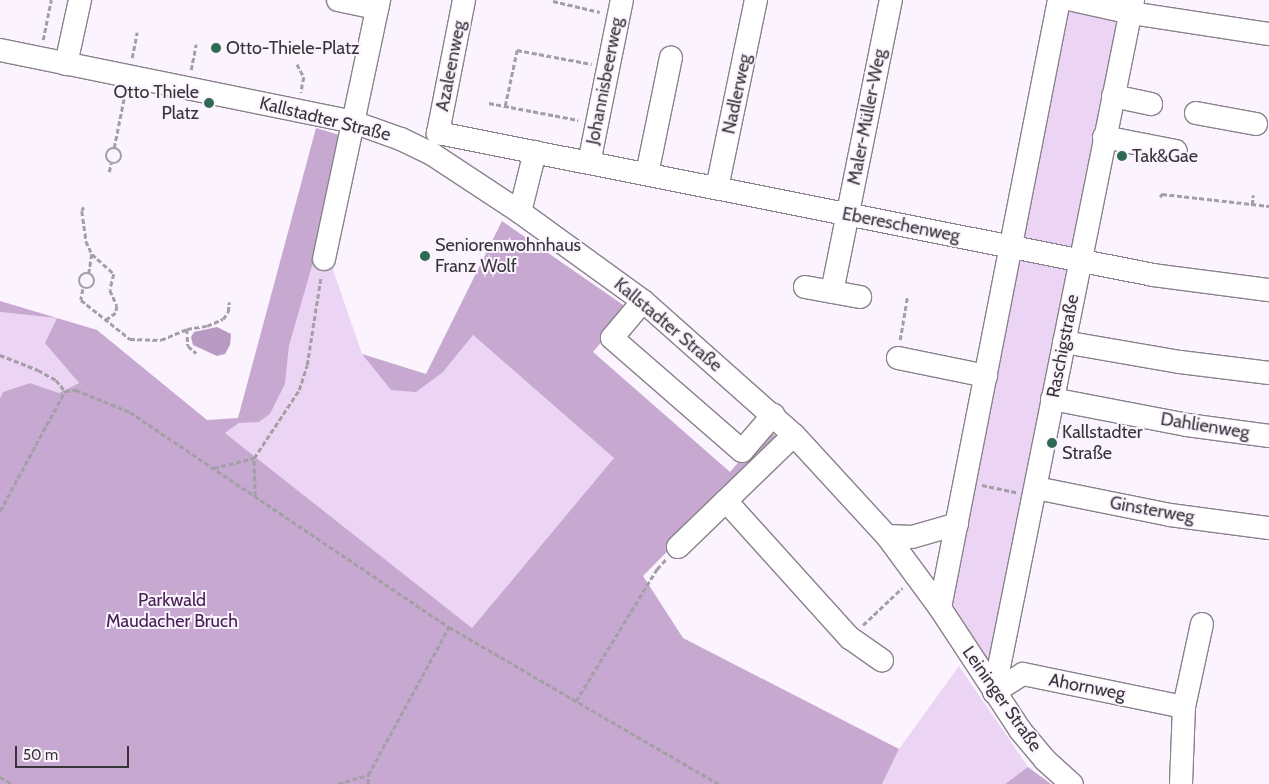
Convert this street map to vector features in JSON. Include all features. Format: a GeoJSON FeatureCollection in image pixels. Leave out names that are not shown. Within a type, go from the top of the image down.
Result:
{"type":"FeatureCollection","features":[{"type":"Feature","properties":{"kind":"street"},"geometry":{"type":"LineString","coordinates":[[66,64],[80,0]]}},
{"type":"Feature","properties":{"kind":"street"},"geometry":{"type":"LineString","coordinates":[[324,260],[378,4],[338,0]]}},
{"type":"Feature","properties":{"kind":"street","name":"Azaleenweg"},"geometry":{"type":"LineString","coordinates":[[438,133],[464,0]]}},
{"type":"Feature","properties":{"kind":"street","name":"Nadlerweg"},"geometry":{"type":"LineString","coordinates":[[717,188],[756,0]]}},
{"type":"Feature","properties":{"kind":"street","name":"Maler-Müller-Weg"},"geometry":{"type":"LineString","coordinates":[[832,292],[891,0]]}},
{"type":"Feature","properties":{"kind":"street"},"geometry":{"type":"LineString","coordinates":[[940,608],[968,473],[1059,0]]}},
{"type":"Feature","properties":{"kind":"street"},"geometry":{"type":"LineString","coordinates":[[1073,0],[1132,7],[1269,34]]}},
{"type":"Feature","properties":{"kind":"street","name":"Raschigstraße"},"geometry":{"type":"LineString","coordinates":[[994,692],[1104,136],[1132,7]]}},
{"type":"Feature","properties":{"kind":"street","name":"Johannisbeerweg"},"geometry":{"type":"LineString","coordinates":[[589,163],[620,8]]}},
{"type":"Feature","properties":{"kind":"street","name":"Kallstadter Straße"},"geometry":{"type":"LineString","coordinates":[[0,50],[298,109],[353,122],[401,139],[432,154],[520,212],[643,301],[773,415],[794,435],[887,536],[940,608]]}},
{"type":"Feature","properties":{"kind":"street"},"geometry":{"type":"LineString","coordinates":[[647,174],[671,57]]}},
{"type":"Feature","properties":{"kind":"street"},"geometry":{"type":"LineString","coordinates":[[1113,96],[1151,104]]}},
{"type":"Feature","properties":{"kind":"street"},"geometry":{"type":"LineString","coordinates":[[1196,113],[1256,124]]}},
{"type":"Feature","properties":{"kind":"street","name":"Ebereschenweg"},"geometry":{"type":"LineString","coordinates":[[438,133],[1153,275],[1269,290]]}},
{"type":"Feature","properties":{"kind":"street"},"geometry":{"type":"LineString","coordinates":[[1104,136],[1176,151]]}},
{"type":"Feature","properties":{"kind":"street"},"geometry":{"type":"LineString","coordinates":[[520,212],[535,152]]}},
{"type":"Feature","properties":{"kind":"street"},"geometry":{"type":"LineString","coordinates":[[805,287],[860,297]]}},
{"type":"Feature","properties":{"kind":"street"},"geometry":{"type":"LineString","coordinates":[[643,301],[612,338],[742,451],[773,415]]}},
{"type":"Feature","properties":{"kind":"street"},"geometry":{"type":"LineString","coordinates":[[1064,342],[1180,362],[1269,372]]}},
{"type":"Feature","properties":{"kind":"street"},"geometry":{"type":"LineString","coordinates":[[898,358],[986,376]]}},
{"type":"Feature","properties":{"kind":"street","name":"Dahlienweg"},"geometry":{"type":"LineString","coordinates":[[1052,399],[1187,425],[1269,436]]}},
{"type":"Feature","properties":{"kind":"street"},"geometry":{"type":"LineString","coordinates":[[678,547],[794,435]]}},
{"type":"Feature","properties":{"kind":"street","name":"Ginsterweg"},"geometry":{"type":"LineString","coordinates":[[1034,496],[1269,528]]}},
{"type":"Feature","properties":{"kind":"street"},"geometry":{"type":"LineString","coordinates":[[726,501],[850,638],[882,660]]}},
{"type":"Feature","properties":{"kind":"street"},"geometry":{"type":"LineString","coordinates":[[887,536],[912,537],[957,524]]}},
{"type":"Feature","properties":{"kind":"street","name":"Leininger Straße"},"geometry":{"type":"LineString","coordinates":[[940,608],[1020,730],[1045,760],[1072,784]]}},
{"type":"Feature","properties":{"kind":"street"},"geometry":{"type":"LineString","coordinates":[[1181,784],[1184,707],[1202,624]]}},
{"type":"Feature","properties":{"kind":"street","name":"Ahornweg"},"geometry":{"type":"LineString","coordinates":[[994,692],[1024,674],[1184,707]]}},
{"type":"Feature","properties":{"kind":"path"},"geometry":{"type":"LineString","coordinates":[[39,58],[51,0]]}},
{"type":"Feature","properties":{"kind":"path"},"geometry":{"type":"LineString","coordinates":[[553,1],[620,8]]}},
{"type":"Feature","properties":{"kind":"path"},"geometry":{"type":"LineString","coordinates":[[109,172],[111,163],[106,154],[114,148],[137,32]]}},
{"type":"Feature","properties":{"kind":"path"},"geometry":{"type":"LineString","coordinates":[[187,88],[196,44]]}},
{"type":"Feature","properties":{"kind":"path"},"geometry":{"type":"LineString","coordinates":[[505,106],[517,50],[608,68]]}},
{"type":"Feature","properties":{"kind":"path"},"geometry":{"type":"LineString","coordinates":[[297,64],[304,76],[298,109]]}},
{"type":"Feature","properties":{"kind":"path"},"geometry":{"type":"LineString","coordinates":[[489,103],[597,123]]}},
{"type":"Feature","properties":{"kind":"path"},"geometry":{"type":"LineString","coordinates":[[111,163],[121,159],[120,152],[114,148]]}},
{"type":"Feature","properties":{"kind":"path"},"geometry":{"type":"LineString","coordinates":[[1160,197],[1162,194],[1269,206]]}},
{"type":"Feature","properties":{"kind":"path"},"geometry":{"type":"LineString","coordinates":[[1252,204],[1253,195]]}},
{"type":"Feature","properties":{"kind":"path"},"geometry":{"type":"LineString","coordinates":[[84,208],[82,211],[86,241],[92,254],[114,274],[110,290],[117,306],[116,313],[106,320]]}},
{"type":"Feature","properties":{"kind":"path"},"geometry":{"type":"LineString","coordinates":[[89,273],[92,254]]}},
{"type":"Feature","properties":{"kind":"path"},"geometry":{"type":"LineString","coordinates":[[255,496],[254,458],[302,382],[307,365],[324,260]]}},
{"type":"Feature","properties":{"kind":"path"},"geometry":{"type":"LineString","coordinates":[[83,289],[94,286],[94,278],[89,273]]}},
{"type":"Feature","properties":{"kind":"path"},"geometry":{"type":"LineString","coordinates":[[89,273],[80,278],[83,289],[81,300],[130,340],[166,339],[188,329],[207,326],[223,319],[228,312],[229,302]]}},
{"type":"Feature","properties":{"kind":"path"},"geometry":{"type":"LineString","coordinates":[[898,358],[908,298]]}},
{"type":"Feature","properties":{"kind":"path"},"geometry":{"type":"LineString","coordinates":[[188,329],[188,346],[196,353]]}},
{"type":"Feature","properties":{"kind":"path"},"geometry":{"type":"LineString","coordinates":[[0,354],[38,370],[65,391],[76,390],[130,412],[449,627],[719,784]]}},
{"type":"Feature","properties":{"kind":"path"},"geometry":{"type":"LineString","coordinates":[[0,511],[65,391]]}},
{"type":"Feature","properties":{"kind":"path"},"geometry":{"type":"LineString","coordinates":[[214,468],[254,458]]}},
{"type":"Feature","properties":{"kind":"path"},"geometry":{"type":"LineString","coordinates":[[968,473],[976,474],[974,484],[1026,494],[1024,503],[1034,496]]}},
{"type":"Feature","properties":{"kind":"path"},"geometry":{"type":"LineString","coordinates":[[576,701],[657,568],[678,547]]}},
{"type":"Feature","properties":{"kind":"path"},"geometry":{"type":"LineString","coordinates":[[850,638],[892,598]]}},
{"type":"Feature","properties":{"kind":"path"},"geometry":{"type":"LineString","coordinates":[[368,784],[368,775],[449,627]]}},
{"type":"Feature","properties":{"kind":"path"},"geometry":{"type":"LineString","coordinates":[[338,784],[368,775]]}},
{"type":"Feature","properties":{"kind":"path"},"geometry":{"type":"LineString","coordinates":[[0,777],[13,784]]}},
{"type":"Feature","properties":{"kind":"shaded area"},"geometry":{"type":"Polygon","coordinates":[[[1059,0],[1131,13],[994,692],[940,608],[1059,0]]]}},
{"type":"Feature","properties":{"kind":"shaded area"},"geometry":{"type":"Polygon","coordinates":[[[321,235],[362,354],[391,390],[443,372],[473,335],[614,458],[472,628],[225,433],[239,423],[259,422],[270,414],[285,384],[289,346],[321,235]]]}},
{"type":"Feature","properties":{"kind":"shaded area"},"geometry":{"type":"Polygon","coordinates":[[[0,312],[57,318],[46,343],[79,383],[59,393],[30,383],[3,392],[0,398],[0,312]]]}},
{"type":"Feature","properties":{"kind":"shaded area"},"geometry":{"type":"Polygon","coordinates":[[[217,327],[231,334],[230,345],[225,354],[217,356],[193,345],[191,337],[194,332],[217,327]]]}},
{"type":"Feature","properties":{"kind":"shaded area"},"geometry":{"type":"Polygon","coordinates":[[[959,666],[1028,767],[1005,784],[882,784],[899,749],[959,666]]]}},
{"type":"Feature","properties":{"kind":"green space","name":"Parkwald Maudacher Bruch"},"geometry":{"type":"Polygon","coordinates":[[[316,128],[343,136],[321,235],[289,346],[285,384],[270,414],[259,422],[239,423],[225,433],[472,628],[614,458],[473,335],[443,372],[416,392],[391,390],[362,354],[426,374],[502,221],[629,309],[593,352],[730,472],[767,429],[779,439],[643,576],[683,638],[899,749],[882,784],[0,784],[0,398],[3,392],[30,383],[59,393],[79,383],[45,343],[57,318],[97,330],[207,420],[238,418],[316,128]]]}},
{"type":"Feature","properties":{"kind":"green space"},"geometry":{"type":"Polygon","coordinates":[[[0,301],[57,318],[0,312],[0,301]]]}},
{"type":"Feature","properties":{"kind":"green space"},"geometry":{"type":"Polygon","coordinates":[[[1028,767],[1051,784],[1005,784],[1028,767]]]}},
{"type":"Feature","properties":{"kind":"place","name":"Otto-Thiele-Platz"},"geometry":{"type":"Point","coordinates":[216,48]}},
{"type":"Feature","properties":{"kind":"place","name":"Otto Thiele Platz"},"geometry":{"type":"Point","coordinates":[209,103]}},
{"type":"Feature","properties":{"kind":"place","name":"Tak&Gae"},"geometry":{"type":"Point","coordinates":[1122,156]}},
{"type":"Feature","properties":{"kind":"place","name":"Seniorenwohnhaus Franz Wolf"},"geometry":{"type":"Point","coordinates":[425,256]}},
{"type":"Feature","properties":{"kind":"place","name":"Kallstadter Straße"},"geometry":{"type":"Point","coordinates":[1052,443]}}]}
